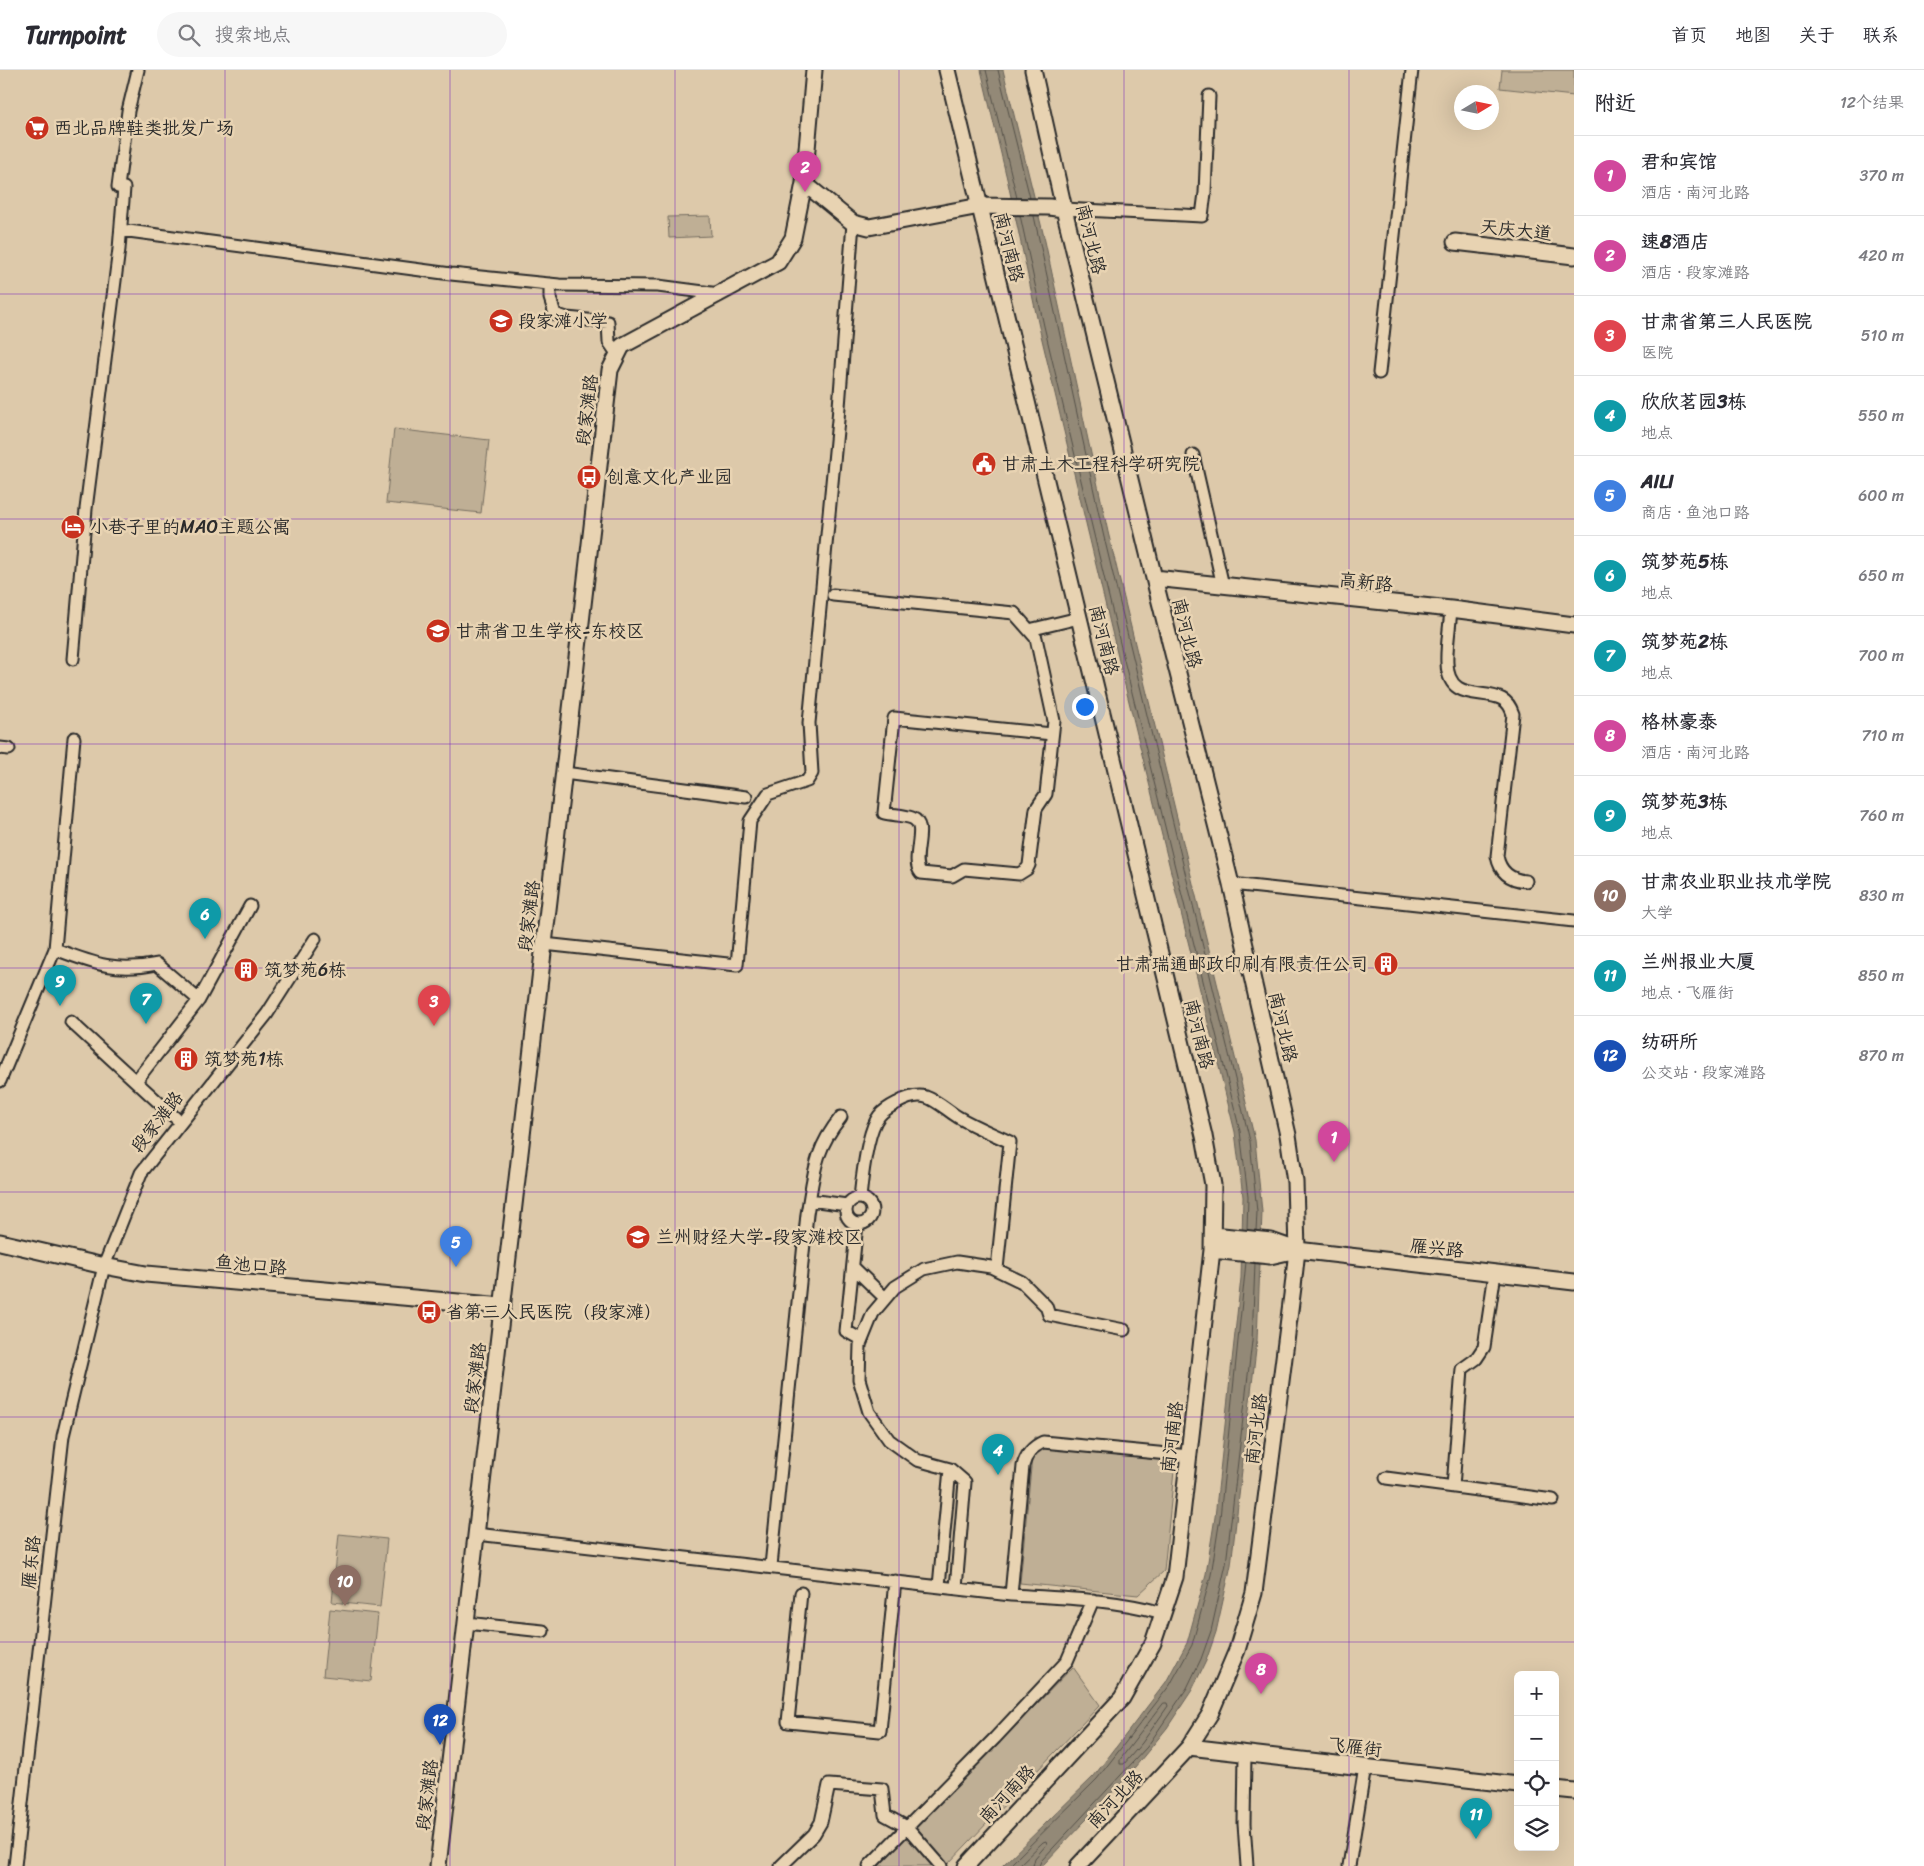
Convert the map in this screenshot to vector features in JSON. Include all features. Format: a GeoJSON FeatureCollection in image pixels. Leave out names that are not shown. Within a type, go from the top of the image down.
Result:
{"type":"FeatureCollection","features":[{"type":"Feature","properties":{"kind":"street"},"geometry":{"type":"LineString","coordinates":[[73,659],[86,508],[121,230],[124,188],[118,187],[128,111],[138,70]]}},
{"type":"Feature","properties":{"kind":"street","name":"段家滩路"},"geometry":{"type":"LineString","coordinates":[[438,1866],[610,370],[622,346],[778,262],[793,238],[804,183],[814,70]]}},
{"type":"Feature","properties":{"kind":"street","name":"南河南路"},"geometry":{"type":"LineString","coordinates":[[948,70],[1204,1136],[1213,1185],[1220,1243],[1188,1456],[1175,1576],[1153,1642],[1122,1698],[966,1866]]}},
{"type":"Feature","properties":{"kind":"street","name":"南河北路"},"geometry":{"type":"LineString","coordinates":[[1033,70],[1064,209],[1231,884],[1288,1135],[1295,1182],[1296,1250],[1294,1287],[1254,1593],[1237,1650],[1210,1714],[1189,1747],[1078,1866]]}},
{"type":"Feature","properties":{"kind":"street"},"geometry":{"type":"LineString","coordinates":[[1379,373],[1412,70]]}},
{"type":"Feature","properties":{"kind":"street"},"geometry":{"type":"LineString","coordinates":[[804,183],[853,223],[869,227],[889,225],[980,206],[1049,207],[1202,216],[1205,193],[1209,96]]}},
{"type":"Feature","properties":{"kind":"street"},"geometry":{"type":"LineString","coordinates":[[544,944],[737,965],[750,821],[768,794],[806,781],[812,772],[809,723],[838,420],[853,223]]}},
{"type":"Feature","properties":{"kind":"street"},"geometry":{"type":"LineString","coordinates":[[121,230],[451,274],[550,284],[658,286],[719,294]]}},
{"type":"Feature","properties":{"kind":"street","name":"天庆大道"},"geometry":{"type":"LineString","coordinates":[[1455,242],[1574,256]]}},
{"type":"Feature","properties":{"kind":"street"},"geometry":{"type":"LineString","coordinates":[[550,284],[550,298],[554,314],[567,318],[608,322],[609,342],[618,355]]}},
{"type":"Feature","properties":{"kind":"street"},"geometry":{"type":"LineString","coordinates":[[1193,455],[1223,586]]}},
{"type":"Feature","properties":{"kind":"street","name":"高新路"},"geometry":{"type":"LineString","coordinates":[[1154,578],[1452,609],[1574,625]]}},
{"type":"Feature","properties":{"kind":"street"},"geometry":{"type":"LineString","coordinates":[[833,595],[1014,613],[1036,638],[1054,722],[1046,794],[1036,809],[1029,865],[1023,872],[1014,875],[964,869],[952,876],[921,873],[916,863],[920,828],[918,822],[912,818],[884,813],[894,718],[1052,734]]}},
{"type":"Feature","properties":{"kind":"street"},"geometry":{"type":"LineString","coordinates":[[1452,609],[1446,662],[1448,673],[1461,690],[1471,694],[1500,698],[1513,714],[1497,856],[1499,864],[1510,878],[1526,881]]}},
{"type":"Feature","properties":{"kind":"street"},"geometry":{"type":"LineString","coordinates":[[1029,630],[1079,618]]}},
{"type":"Feature","properties":{"kind":"street"},"geometry":{"type":"LineString","coordinates":[[0,1081],[55,949],[74,738]]}},
{"type":"Feature","properties":{"kind":"street"},"geometry":{"type":"LineString","coordinates":[[564,773],[746,797]]}},
{"type":"Feature","properties":{"kind":"street"},"geometry":{"type":"LineString","coordinates":[[1231,884],[1574,921]]}},
{"type":"Feature","properties":{"kind":"street"},"geometry":{"type":"LineString","coordinates":[[136,1081],[199,1000],[250,906]]}},
{"type":"Feature","properties":{"kind":"street","name":"段家滩路"},"geometry":{"type":"LineString","coordinates":[[104,1266],[141,1173],[267,1014],[315,939]]}},
{"type":"Feature","properties":{"kind":"street"},"geometry":{"type":"LineString","coordinates":[[55,949],[98,965],[138,968],[157,964],[199,1000]]}},
{"type":"Feature","properties":{"kind":"street"},"geometry":{"type":"LineString","coordinates":[[71,1022],[180,1122]]}},
{"type":"Feature","properties":{"kind":"street"},"geometry":{"type":"LineString","coordinates":[[860,1198],[862,1173],[869,1142],[878,1117],[891,1106],[906,1098],[926,1097],[935,1101],[960,1118],[1010,1142],[997,1269]]}},
{"type":"Feature","properties":{"kind":"street"},"geometry":{"type":"LineString","coordinates":[[770,1566],[810,1200],[817,1157],[829,1131],[841,1117]]}},
{"type":"Feature","properties":{"kind":"street"},"geometry":{"type":"LineString","coordinates":[[860,1198],[868,1201],[872,1212],[865,1222],[857,1224],[847,1217],[847,1205],[852,1199],[860,1198]]}},
{"type":"Feature","properties":{"kind":"street"},"geometry":{"type":"LineString","coordinates":[[810,1200],[847,1205]]}},
{"type":"Feature","properties":{"kind":"street"},"geometry":{"type":"LineString","coordinates":[[857,1224],[846,1332],[862,1340]]}},
{"type":"Feature","properties":{"kind":"street","name":"鱼池口路"},"geometry":{"type":"LineString","coordinates":[[0,1242],[146,1274],[503,1306]]}},
{"type":"Feature","properties":{"kind":"street","name":"雁兴路"},"geometry":{"type":"LineString","coordinates":[[1220,1243],[1574,1282]]}},
{"type":"Feature","properties":{"kind":"street"},"geometry":{"type":"LineString","coordinates":[[956,1588],[965,1482],[950,1469],[917,1460],[889,1440],[869,1412],[859,1379],[860,1345],[873,1313],[895,1287],[924,1269],[957,1262],[991,1267],[1022,1282],[1046,1306],[1049,1315],[1124,1330]]}},
{"type":"Feature","properties":{"kind":"street","name":"雁东路"},"geometry":{"type":"LineString","coordinates":[[15,1866],[63,1436],[104,1266]]}},
{"type":"Feature","properties":{"kind":"street"},"geometry":{"type":"LineString","coordinates":[[852,1268],[885,1298]]}},
{"type":"Feature","properties":{"kind":"street"},"geometry":{"type":"LineString","coordinates":[[1453,1487],[1462,1369],[1476,1359],[1484,1347],[1495,1273]]}},
{"type":"Feature","properties":{"kind":"street"},"geometry":{"type":"LineString","coordinates":[[1011,1595],[1023,1466],[1025,1458],[1036,1446],[1043,1442],[1188,1456]]}},
{"type":"Feature","properties":{"kind":"street"},"geometry":{"type":"LineString","coordinates":[[939,1586],[950,1469]]}},
{"type":"Feature","properties":{"kind":"street"},"geometry":{"type":"LineString","coordinates":[[1386,1478],[1553,1500]]}},
{"type":"Feature","properties":{"kind":"street"},"geometry":{"type":"LineString","coordinates":[[476,1534],[770,1566],[1011,1595],[1093,1600],[1137,1606],[1162,1613]]}},
{"type":"Feature","properties":{"kind":"street"},"geometry":{"type":"LineString","coordinates":[[801,1593],[788,1722],[880,1732],[895,1581]]}},
{"type":"Feature","properties":{"kind":"street"},"geometry":{"type":"LineString","coordinates":[[869,1866],[995,1738],[1067,1661],[1093,1600]]}},
{"type":"Feature","properties":{"kind":"street"},"geometry":{"type":"LineString","coordinates":[[466,1623],[543,1631]]}},
{"type":"Feature","properties":{"kind":"street","name":"飞雁街"},"geometry":{"type":"LineString","coordinates":[[1189,1747],[1514,1785]]}},
{"type":"Feature","properties":{"kind":"street"},"geometry":{"type":"LineString","coordinates":[[1245,1754],[1244,1824],[1247,1866]]}},
{"type":"Feature","properties":{"kind":"street"},"geometry":{"type":"LineString","coordinates":[[1349,1866],[1365,1767]]}},
{"type":"Feature","properties":{"kind":"street"},"geometry":{"type":"LineString","coordinates":[[781,1866],[814,1834],[821,1822],[829,1785],[882,1789],[885,1815],[907,1827],[941,1866]]}},
{"type":"Feature","properties":{"kind":"street"},"geometry":{"type":"LineString","coordinates":[[1559,1789],[1574,1791]]}},
{"type":"Feature","properties":{"kind":"shaded area"},"geometry":{"type":"Polygon","coordinates":[[[1502,70],[1574,70],[1574,96],[1500,88],[1502,70]]]}},
{"type":"Feature","properties":{"kind":"shaded area"},"geometry":{"type":"Polygon","coordinates":[[[710,216],[711,236],[669,238],[668,217],[710,216]]]}},
{"type":"Feature","properties":{"kind":"shaded area"},"geometry":{"type":"Polygon","coordinates":[[[394,429],[489,440],[481,513],[386,503],[394,429]]]}},
{"type":"Feature","properties":{"kind":"shaded area"},"geometry":{"type":"Polygon","coordinates":[[[1034,1437],[1176,1451],[1164,1571],[1138,1595],[1020,1583],[1034,1437]]]}},
{"type":"Feature","properties":{"kind":"shaded area"},"geometry":{"type":"Polygon","coordinates":[[[339,1534],[387,1539],[380,1607],[332,1602],[339,1534]]]}},
{"type":"Feature","properties":{"kind":"shaded area"},"geometry":{"type":"Polygon","coordinates":[[[330,1609],[378,1614],[371,1681],[323,1676],[330,1609]]]}},
{"type":"Feature","properties":{"kind":"shaded area"},"geometry":{"type":"Polygon","coordinates":[[[1073,1667],[1100,1705],[946,1866],[878,1866],[1073,1667]]]}},
{"type":"Feature","properties":{"kind":"water"},"geometry":{"type":"Polygon","coordinates":[[[981,70],[1003,70],[1045,241],[1108,532],[1255,1140],[1262,1212],[1257,1341],[1231,1565],[1216,1632],[1206,1661],[1192,1690],[1167,1728],[1126,1778],[1042,1866],[1002,1866],[1094,1776],[1166,1682],[1187,1643],[1206,1574],[1215,1517],[1241,1278],[1243,1197],[1235,1132],[1039,327],[981,70]]]}},
{"type":"Feature","properties":{"kind":"place","name":"西北品牌鞋类批发广场"},"geometry":{"type":"Point","coordinates":[37,128]}},
{"type":"Feature","properties":{"kind":"place","name":"速8酒店"},"geometry":{"type":"Point","coordinates":[805,192]}},
{"type":"Feature","properties":{"kind":"place","name":"段家滩小学"},"geometry":{"type":"Point","coordinates":[501,321]}},
{"type":"Feature","properties":{"kind":"place","name":"甘肃土木工程科学研究院"},"geometry":{"type":"Point","coordinates":[984,464]}},
{"type":"Feature","properties":{"kind":"place","name":"创意文化产业园"},"geometry":{"type":"Point","coordinates":[589,477]}},
{"type":"Feature","properties":{"kind":"place","name":"小巷子里的MAO主题公寓"},"geometry":{"type":"Point","coordinates":[73,527]}},
{"type":"Feature","properties":{"kind":"place","name":"甘肃省卫生学校-东校区"},"geometry":{"type":"Point","coordinates":[438,631]}},
{"type":"Feature","properties":{"kind":"place","name":"筑梦苑5栋"},"geometry":{"type":"Point","coordinates":[205,939]}},
{"type":"Feature","properties":{"kind":"place","name":"甘肃瑞通邮政印刷有限责任公司"},"geometry":{"type":"Point","coordinates":[1386,964]}},
{"type":"Feature","properties":{"kind":"place","name":"筑梦苑6栋"},"geometry":{"type":"Point","coordinates":[246,970]}},
{"type":"Feature","properties":{"kind":"place","name":"筑梦苑3栋"},"geometry":{"type":"Point","coordinates":[60,1006]}},
{"type":"Feature","properties":{"kind":"place","name":"筑梦苑2栋"},"geometry":{"type":"Point","coordinates":[146,1024]}},
{"type":"Feature","properties":{"kind":"place","name":"甘肃省第三人民医院"},"geometry":{"type":"Point","coordinates":[434,1026]}},
{"type":"Feature","properties":{"kind":"place","name":"筑梦苑1栋"},"geometry":{"type":"Point","coordinates":[186,1059]}},
{"type":"Feature","properties":{"kind":"place","name":"君和宾馆"},"geometry":{"type":"Point","coordinates":[1334,1162]}},
{"type":"Feature","properties":{"kind":"place","name":"兰州财经大学-段家滩校区"},"geometry":{"type":"Point","coordinates":[638,1237]}},
{"type":"Feature","properties":{"kind":"place","name":"AILI"},"geometry":{"type":"Point","coordinates":[456,1267]}},
{"type":"Feature","properties":{"kind":"place","name":"省第三人民医院（段家滩）"},"geometry":{"type":"Point","coordinates":[429,1312]}},
{"type":"Feature","properties":{"kind":"place","name":"欣欣茗园3栋"},"geometry":{"type":"Point","coordinates":[998,1475]}},
{"type":"Feature","properties":{"kind":"place","name":"甘肃农业职业技术学院"},"geometry":{"type":"Point","coordinates":[345,1606]}},
{"type":"Feature","properties":{"kind":"place","name":"格林豪泰"},"geometry":{"type":"Point","coordinates":[1261,1694]}},
{"type":"Feature","properties":{"kind":"place","name":"纺研所"},"geometry":{"type":"Point","coordinates":[440,1745]}},
{"type":"Feature","properties":{"kind":"place","name":"兰州报业大厦"},"geometry":{"type":"Point","coordinates":[1476,1839]}}]}
